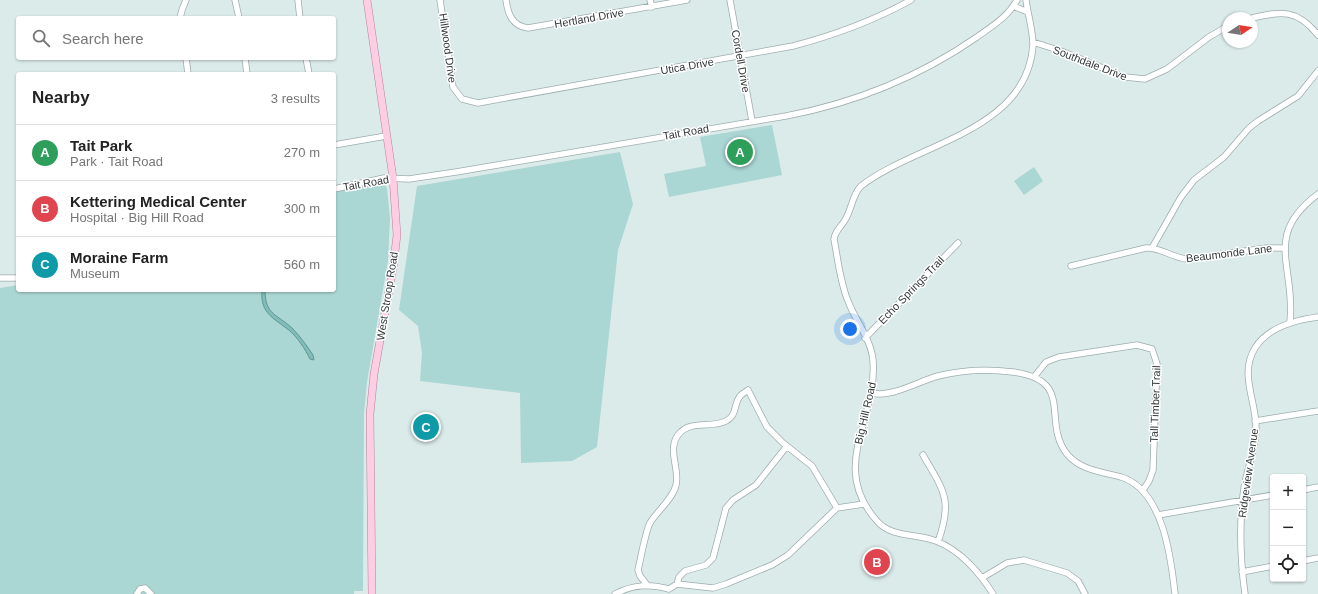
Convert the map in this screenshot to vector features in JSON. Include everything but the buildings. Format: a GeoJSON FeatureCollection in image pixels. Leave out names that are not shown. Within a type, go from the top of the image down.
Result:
{"type":"FeatureCollection","features":[{"type":"Feature","properties":{"kind":"main road","name":"West Stroop Road"},"geometry":{"type":"LineString","coordinates":[[367,0],[393,178],[396,215],[395,252],[374,374],[370,414],[372,594]]}},
{"type":"Feature","properties":{"kind":"street"},"geometry":{"type":"LineString","coordinates":[[180,16],[186,0]]}},
{"type":"Feature","properties":{"kind":"street"},"geometry":{"type":"LineString","coordinates":[[235,0],[239,16]]}},
{"type":"Feature","properties":{"kind":"street"},"geometry":{"type":"LineString","coordinates":[[298,0],[300,16]]}},
{"type":"Feature","properties":{"kind":"street","name":"Hillwood Drive"},"geometry":{"type":"LineString","coordinates":[[440,0],[453,87],[457,95]]}},
{"type":"Feature","properties":{"kind":"street","name":"Hertland Drive"},"geometry":{"type":"LineString","coordinates":[[506,0],[509,14],[516,23],[528,28],[687,0]]}},
{"type":"Feature","properties":{"kind":"street"},"geometry":{"type":"LineString","coordinates":[[650,0],[652,6]]}},
{"type":"Feature","properties":{"kind":"street","name":"Cordell Drive"},"geometry":{"type":"LineString","coordinates":[[730,0],[752,121]]}},
{"type":"Feature","properties":{"kind":"street","name":"Utica Drive"},"geometry":{"type":"LineString","coordinates":[[457,95],[468,102],[478,103],[793,46],[837,34],[886,14],[911,0]]}},
{"type":"Feature","properties":{"kind":"street","name":"Tait Road"},"geometry":{"type":"LineString","coordinates":[[336,189],[384,178],[409,179],[456,172],[752,121],[829,106],[876,91],[904,78],[965,45],[999,21],[1017,0]]}},
{"type":"Feature","properties":{"kind":"street","name":"Big Hill Road"},"geometry":{"type":"LineString","coordinates":[[993,594],[982,578],[963,558],[938,542],[885,529],[876,521],[864,504],[856,484],[854,461],[872,393],[873,358],[843,288],[834,239],[836,232],[848,216],[857,190],[866,182],[903,162],[946,143],[968,131],[1004,104],[1022,84],[1028,68],[1033,42],[1026,0]]}},
{"type":"Feature","properties":{"kind":"street"},"geometry":{"type":"LineString","coordinates":[[1013,6],[1028,12]]}},
{"type":"Feature","properties":{"kind":"street"},"geometry":{"type":"LineString","coordinates":[[1258,17],[1275,13],[1288,14],[1306,21],[1318,35]]}},
{"type":"Feature","properties":{"kind":"street","name":"Southdale Drive"},"geometry":{"type":"LineString","coordinates":[[1033,42],[1061,51],[1125,77],[1144,79],[1167,69],[1209,37],[1222,29]]}},
{"type":"Feature","properties":{"kind":"street"},"geometry":{"type":"LineString","coordinates":[[186,60],[188,72]]}},
{"type":"Feature","properties":{"kind":"street"},"geometry":{"type":"LineString","coordinates":[[245,60],[247,72]]}},
{"type":"Feature","properties":{"kind":"street"},"geometry":{"type":"LineString","coordinates":[[306,60],[309,72]]}},
{"type":"Feature","properties":{"kind":"street"},"geometry":{"type":"LineString","coordinates":[[1071,266],[1152,248],[1181,197],[1194,180],[1224,157],[1249,128],[1298,96],[1318,71]]}},
{"type":"Feature","properties":{"kind":"street"},"geometry":{"type":"LineString","coordinates":[[336,145],[386,136]]}},
{"type":"Feature","properties":{"kind":"street"},"geometry":{"type":"LineString","coordinates":[[1290,322],[1291,299],[1284,248],[1287,231],[1294,217],[1305,204],[1318,194]]}},
{"type":"Feature","properties":{"kind":"street","name":"Echo Springs Trail"},"geometry":{"type":"LineString","coordinates":[[865,338],[958,243]]}},
{"type":"Feature","properties":{"kind":"street","name":"Beaumonde Lane"},"geometry":{"type":"LineString","coordinates":[[1152,248],[1174,257],[1187,259],[1267,248],[1284,248]]}},
{"type":"Feature","properties":{"kind":"street"},"geometry":{"type":"LineString","coordinates":[[0,277],[16,278]]}},
{"type":"Feature","properties":{"kind":"street","name":"Ridgeview Avenue"},"geometry":{"type":"LineString","coordinates":[[1245,594],[1240,541],[1243,501],[1255,442],[1256,421],[1247,376],[1251,355],[1264,338],[1290,322],[1318,316]]}},
{"type":"Feature","properties":{"kind":"street","name":"Tall Timber Trail"},"geometry":{"type":"LineString","coordinates":[[1034,377],[1042,365],[1055,358],[1137,345],[1152,350],[1157,364],[1153,470],[1149,481],[1143,490]]}},
{"type":"Feature","properties":{"kind":"street"},"geometry":{"type":"LineString","coordinates":[[872,393],[882,395],[891,393],[922,381],[955,373],[991,371],[1014,372],[1034,377],[1046,386],[1052,394],[1055,402],[1057,432],[1062,446],[1070,457],[1089,469],[1123,478],[1143,490],[1151,500],[1158,515],[1170,559],[1175,594]]}},
{"type":"Feature","properties":{"kind":"street"},"geometry":{"type":"LineString","coordinates":[[646,585],[638,570],[650,524],[672,494],[676,485],[673,450],[678,435],[692,426],[716,424],[726,421],[736,410],[741,395],[748,390],[767,427],[787,446],[812,466],[837,508]]}},
{"type":"Feature","properties":{"kind":"street"},"geometry":{"type":"LineString","coordinates":[[1256,421],[1318,411]]}},
{"type":"Feature","properties":{"kind":"street"},"geometry":{"type":"LineString","coordinates":[[620,593],[633,586],[646,585],[669,592],[677,584],[679,577],[685,571],[706,565],[713,558],[726,508],[733,500],[756,485],[787,446]]}},
{"type":"Feature","properties":{"kind":"street"},"geometry":{"type":"LineString","coordinates":[[923,455],[940,483],[946,503],[945,522],[938,542]]}},
{"type":"Feature","properties":{"kind":"street"},"geometry":{"type":"LineString","coordinates":[[1306,489],[1318,487]]}},
{"type":"Feature","properties":{"kind":"street"},"geometry":{"type":"LineString","coordinates":[[1158,515],[1270,496]]}},
{"type":"Feature","properties":{"kind":"street"},"geometry":{"type":"LineString","coordinates":[[677,584],[719,587],[772,565],[796,548],[837,508],[864,504]]}},
{"type":"Feature","properties":{"kind":"street"},"geometry":{"type":"LineString","coordinates":[[1306,560],[1318,558]]}},
{"type":"Feature","properties":{"kind":"street"},"geometry":{"type":"LineString","coordinates":[[982,578],[1006,563],[1024,560],[1060,570],[1073,576],[1082,586],[1085,594]]}},
{"type":"Feature","properties":{"kind":"street"},"geometry":{"type":"LineString","coordinates":[[1242,572],[1270,567]]}},
{"type":"Feature","properties":{"kind":"street"},"geometry":{"type":"LineString","coordinates":[[137,594],[142,588],[147,589],[151,594]]}},
{"type":"Feature","properties":{"kind":"shaded area"},"geometry":{"type":"Polygon","coordinates":[[[772,125],[782,175],[669,197],[664,174],[706,166],[700,137],[772,125]]]}},
{"type":"Feature","properties":{"kind":"shaded area"},"geometry":{"type":"Polygon","coordinates":[[[620,152],[633,204],[618,250],[597,447],[572,461],[521,463],[520,393],[420,381],[422,353],[418,326],[399,310],[417,186],[620,152]]]}},
{"type":"Feature","properties":{"kind":"shaded area"},"geometry":{"type":"Polygon","coordinates":[[[1034,167],[1043,181],[1024,195],[1014,181],[1034,167]]]}},
{"type":"Feature","properties":{"kind":"shaded area"},"geometry":{"type":"Polygon","coordinates":[[[378,182],[383,183],[387,188],[390,218],[388,261],[367,382],[364,414],[363,591],[354,591],[354,594],[0,594],[0,288],[16,285],[16,292],[336,292],[336,191],[378,182]]]}},
{"type":"Feature","properties":{"kind":"shaded area"},"geometry":{"type":"Polygon","coordinates":[[[262,292],[265,292],[267,305],[273,313],[298,334],[313,355],[314,360],[310,359],[301,344],[290,331],[269,315],[263,305],[262,292]]]}},
{"type":"Feature","properties":{"kind":"place","name":"Tait Park"},"geometry":{"type":"Point","coordinates":[740,152]}},
{"type":"Feature","properties":{"kind":"place","name":"Moraine Farm"},"geometry":{"type":"Point","coordinates":[426,427]}},
{"type":"Feature","properties":{"kind":"place","name":"Kettering Medical Center"},"geometry":{"type":"Point","coordinates":[877,562]}}]}
